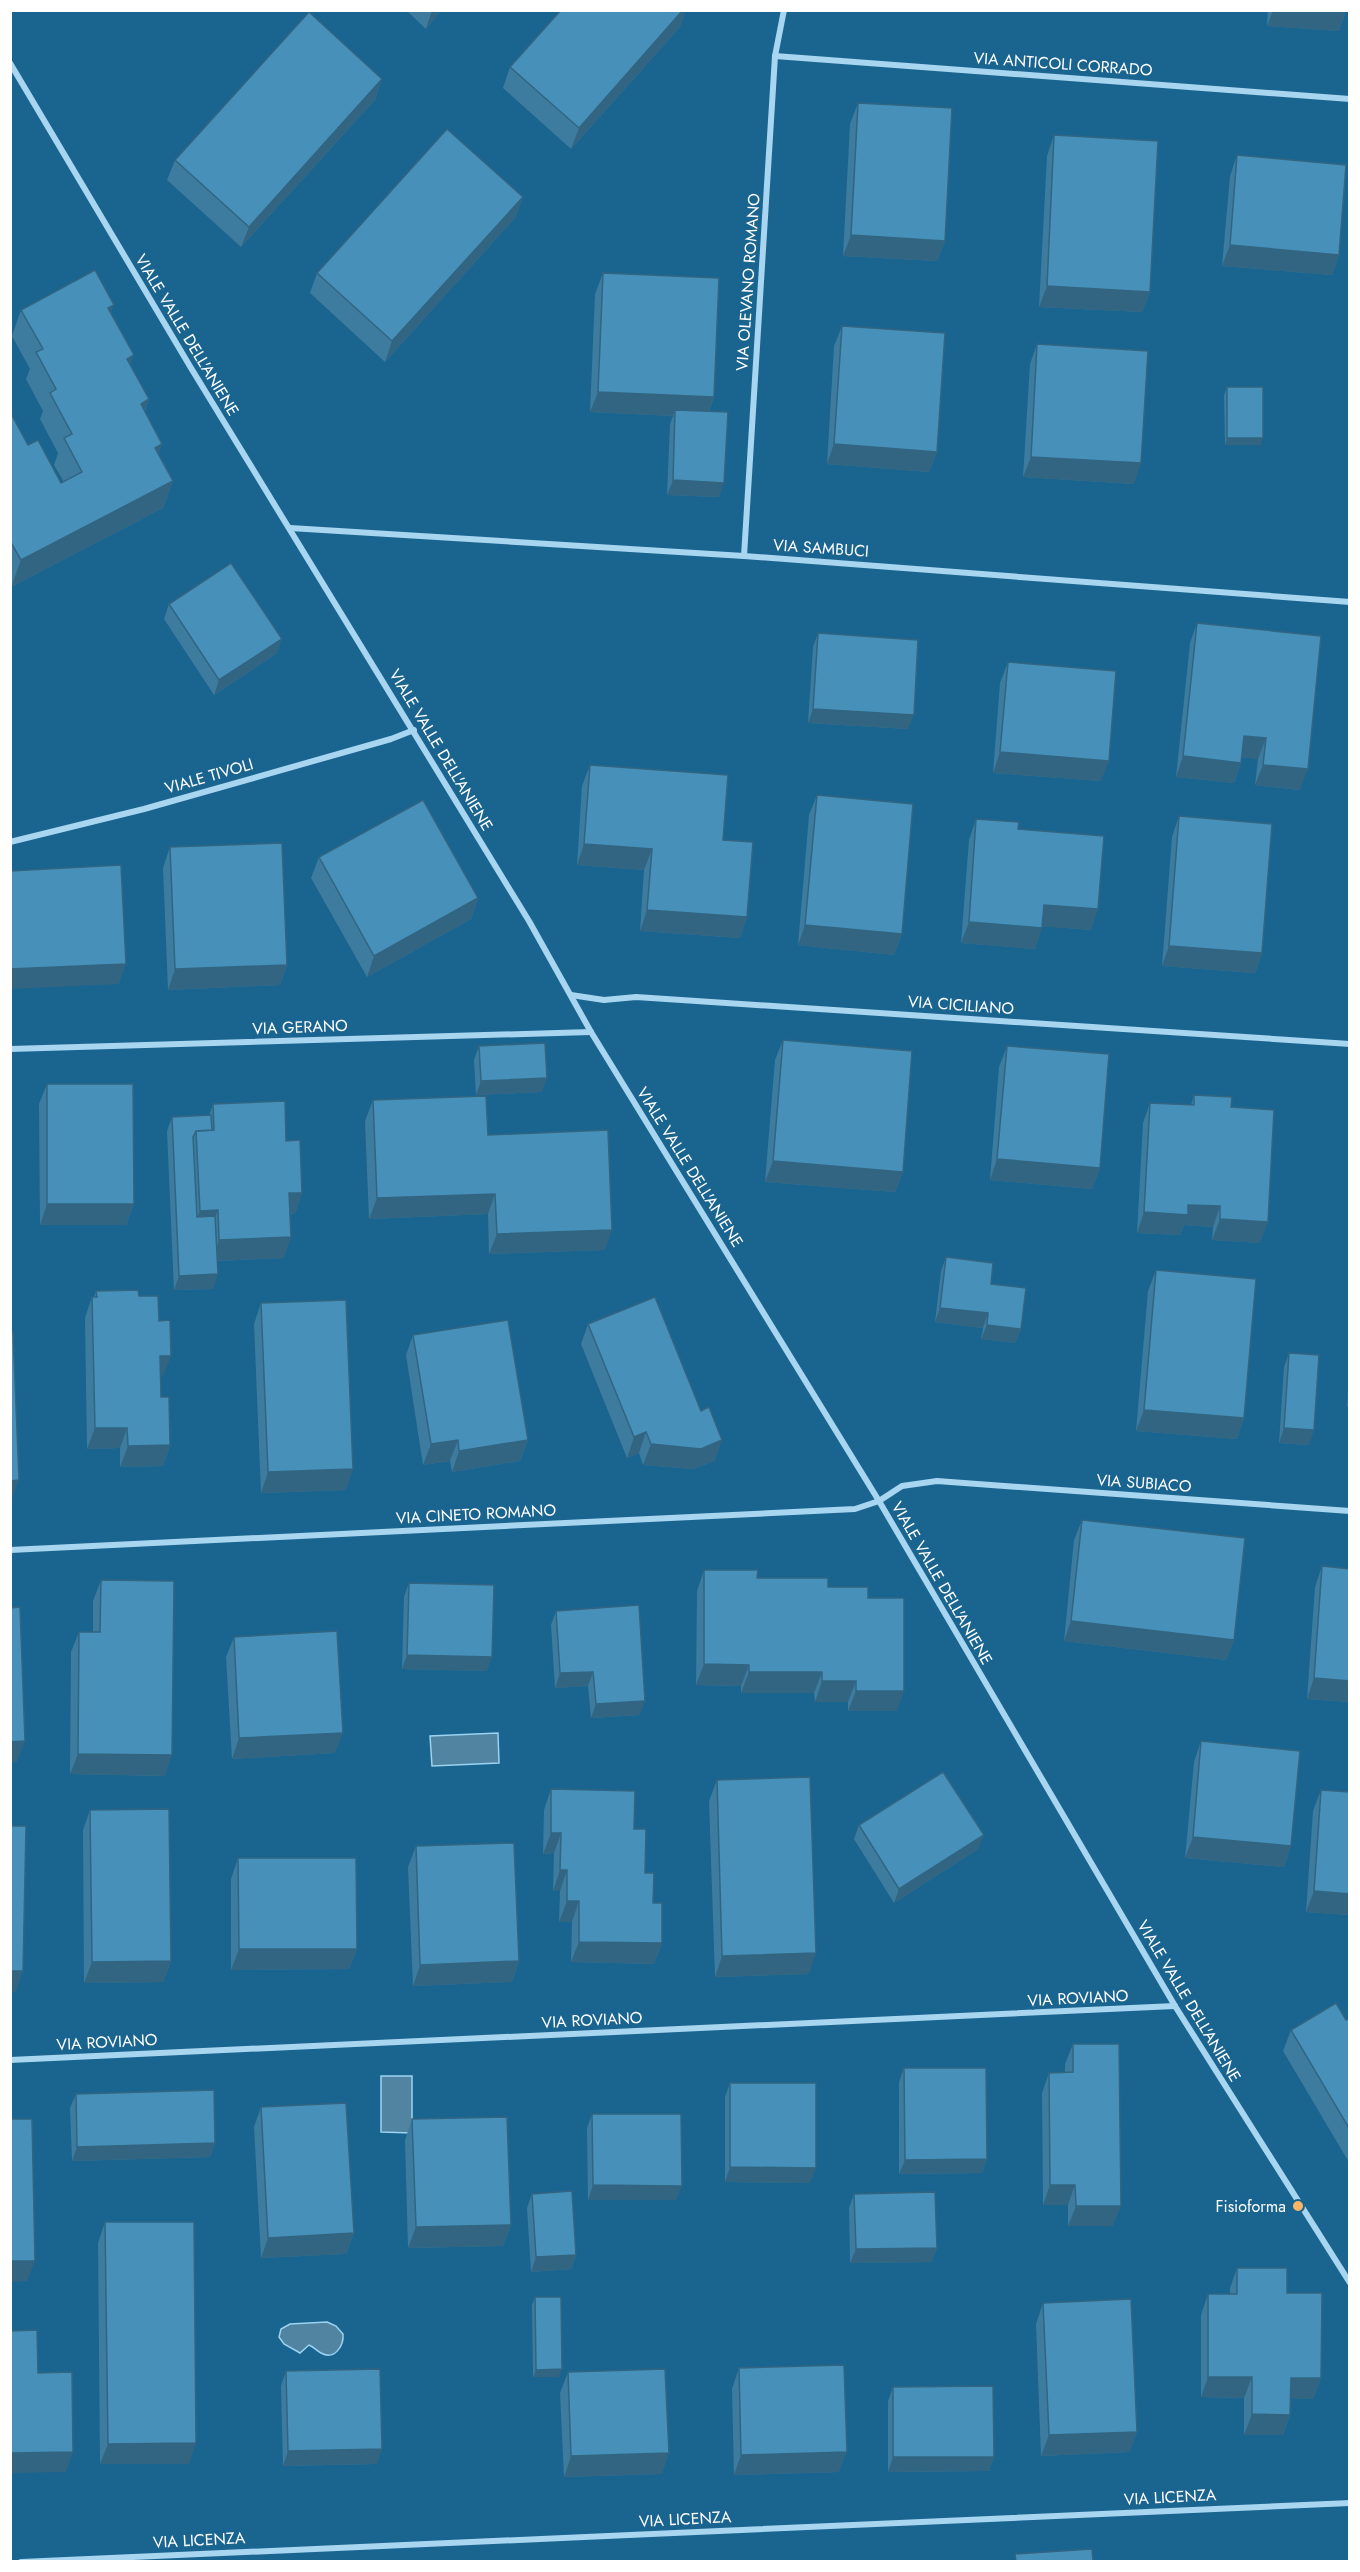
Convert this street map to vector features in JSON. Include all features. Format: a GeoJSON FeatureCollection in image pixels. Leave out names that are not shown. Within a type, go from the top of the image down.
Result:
{"type":"FeatureCollection","features":[{"type":"Feature","properties":{"kind":"street","name":"VIA OLEVANO ROMANO"},"geometry":{"type":"LineString","coordinates":[[744,556],[776,56],[784,10]]}},
{"type":"Feature","properties":{"kind":"street","name":"VIA ANTICOLI CORRADO"},"geometry":{"type":"LineString","coordinates":[[776,56],[1350,99]]}},
{"type":"Feature","properties":{"kind":"street","name":"VIALE VALLE DELL'ANIENE"},"geometry":{"type":"LineString","coordinates":[[10,63],[190,368],[529,921],[591,1032],[879,1501],[1175,2006],[1350,2283]]}},
{"type":"Feature","properties":{"kind":"street","name":"VIA SAMBUCI"},"geometry":{"type":"LineString","coordinates":[[290,528],[744,556],[1350,602]]}},
{"type":"Feature","properties":{"kind":"street","name":"VIALE TIVOLI"},"geometry":{"type":"LineString","coordinates":[[10,842],[144,808],[392,739],[414,730]]}},
{"type":"Feature","properties":{"kind":"street","name":"VIA CICILIANO"},"geometry":{"type":"LineString","coordinates":[[571,995],[604,1000],[636,997],[1350,1044]]}},
{"type":"Feature","properties":{"kind":"street","name":"VIA GERANO"},"geometry":{"type":"LineString","coordinates":[[10,1049],[591,1032]]}},
{"type":"Feature","properties":{"kind":"street","name":"VIA CINETO ROMANO"},"geometry":{"type":"LineString","coordinates":[[10,1550],[855,1509],[879,1501],[902,1486],[937,1481]]}},
{"type":"Feature","properties":{"kind":"street","name":"VIA SUBIACO"},"geometry":{"type":"LineString","coordinates":[[937,1481],[1350,1511]]}},
{"type":"Feature","properties":{"kind":"street","name":"VIA ROVIANO"},"geometry":{"type":"LineString","coordinates":[[10,2060],[1175,2006]]}},
{"type":"Feature","properties":{"kind":"street","name":"VIA LICENZA"},"geometry":{"type":"LineString","coordinates":[[21,2562],[1350,2503]]}},
{"type":"Feature","properties":{"kind":"water"},"geometry":{"type":"Polygon","coordinates":[[[498,1733],[499,1763],[432,1766],[430,1736],[498,1733]]]}},
{"type":"Feature","properties":{"kind":"water"},"geometry":{"type":"Polygon","coordinates":[[[381,2076],[412,2076],[412,2133],[381,2132],[381,2076]]]}},
{"type":"Feature","properties":{"kind":"water"},"geometry":{"type":"Polygon","coordinates":[[[327,2322],[336,2326],[343,2334],[338,2351],[330,2355],[321,2353],[309,2345],[300,2353],[284,2344],[279,2337],[281,2329],[290,2324],[327,2322]]]}},
{"type":"Feature","properties":{"kind":"building"},"geometry":{"type":"Polygon","coordinates":[[[561,10],[683,10],[579,128],[510,67],[561,10]]]}},
{"type":"Feature","properties":{"kind":"building"},"geometry":{"type":"Polygon","coordinates":[[[309,12],[382,79],[249,227],[175,160],[309,12]]]}},
{"type":"Feature","properties":{"kind":"building"},"geometry":{"type":"Polygon","coordinates":[[[858,103],[952,108],[945,241],[851,235],[858,103]]]}},
{"type":"Feature","properties":{"kind":"building"},"geometry":{"type":"Polygon","coordinates":[[[447,129],[523,197],[392,341],[317,273],[447,129]]]}},
{"type":"Feature","properties":{"kind":"building"},"geometry":{"type":"Polygon","coordinates":[[[1054,135],[1158,141],[1150,292],[1047,286],[1054,135]]]}},
{"type":"Feature","properties":{"kind":"building"},"geometry":{"type":"Polygon","coordinates":[[[1237,155],[1346,165],[1339,255],[1230,245],[1237,155]]]}},
{"type":"Feature","properties":{"kind":"building"},"geometry":{"type":"Polygon","coordinates":[[[95,270],[114,305],[108,308],[134,355],[127,359],[149,399],[141,404],[162,444],[155,448],[173,481],[21,560],[10,541],[10,412],[28,445],[38,440],[61,483],[82,472],[64,438],[72,434],[50,393],[56,389],[36,352],[43,349],[21,310],[95,270]]]}},
{"type":"Feature","properties":{"kind":"building"},"geometry":{"type":"Polygon","coordinates":[[[603,273],[719,278],[714,397],[598,392],[603,273]]]}},
{"type":"Feature","properties":{"kind":"building"},"geometry":{"type":"Polygon","coordinates":[[[842,326],[945,333],[937,452],[834,444],[842,326]]]}},
{"type":"Feature","properties":{"kind":"building"},"geometry":{"type":"Polygon","coordinates":[[[1037,344],[1148,351],[1141,463],[1031,457],[1037,344]]]}},
{"type":"Feature","properties":{"kind":"building"},"geometry":{"type":"Polygon","coordinates":[[[1227,387],[1263,387],[1263,438],[1227,438],[1227,387]]]}},
{"type":"Feature","properties":{"kind":"building"},"geometry":{"type":"Polygon","coordinates":[[[675,410],[728,412],[724,483],[673,480],[675,410]]]}},
{"type":"Feature","properties":{"kind":"building"},"geometry":{"type":"Polygon","coordinates":[[[231,563],[282,639],[219,680],[169,604],[231,563]]]}},
{"type":"Feature","properties":{"kind":"building"},"geometry":{"type":"Polygon","coordinates":[[[1197,623],[1321,636],[1308,769],[1263,765],[1266,738],[1244,736],[1241,763],[1183,756],[1197,623]]]}},
{"type":"Feature","properties":{"kind":"building"},"geometry":{"type":"Polygon","coordinates":[[[818,633],[918,640],[914,715],[813,709],[818,633]]]}},
{"type":"Feature","properties":{"kind":"building"},"geometry":{"type":"Polygon","coordinates":[[[1008,662],[1116,671],[1109,761],[1000,752],[1008,662]]]}},
{"type":"Feature","properties":{"kind":"building"},"geometry":{"type":"Polygon","coordinates":[[[590,765],[728,775],[723,840],[753,842],[747,917],[647,910],[652,849],[584,844],[590,765]]]}},
{"type":"Feature","properties":{"kind":"building"},"geometry":{"type":"Polygon","coordinates":[[[817,795],[913,804],[902,934],[805,925],[817,795]]]}},
{"type":"Feature","properties":{"kind":"building"},"geometry":{"type":"Polygon","coordinates":[[[423,800],[478,898],[374,956],[319,857],[423,800]]]}},
{"type":"Feature","properties":{"kind":"building"},"geometry":{"type":"Polygon","coordinates":[[[1179,816],[1272,824],[1262,953],[1169,946],[1179,816]]]}},
{"type":"Feature","properties":{"kind":"building"},"geometry":{"type":"Polygon","coordinates":[[[976,819],[1019,822],[1018,829],[1104,836],[1098,909],[1044,905],[1042,928],[969,922],[976,819]]]}},
{"type":"Feature","properties":{"kind":"building"},"geometry":{"type":"Polygon","coordinates":[[[282,843],[287,965],[175,969],[170,847],[282,843]]]}},
{"type":"Feature","properties":{"kind":"building"},"geometry":{"type":"Polygon","coordinates":[[[121,865],[126,964],[10,969],[10,871],[121,865]]]}},
{"type":"Feature","properties":{"kind":"building"},"geometry":{"type":"Polygon","coordinates":[[[783,1040],[912,1051],[903,1172],[773,1161],[783,1040]]]}},
{"type":"Feature","properties":{"kind":"building"},"geometry":{"type":"Polygon","coordinates":[[[545,1043],[547,1078],[481,1081],[479,1046],[545,1043]]]}},
{"type":"Feature","properties":{"kind":"building"},"geometry":{"type":"Polygon","coordinates":[[[1007,1046],[1109,1054],[1100,1168],[997,1159],[1007,1046]]]}},
{"type":"Feature","properties":{"kind":"building"},"geometry":{"type":"Polygon","coordinates":[[[47,1084],[133,1084],[134,1204],[47,1204],[47,1084]]]}},
{"type":"Feature","properties":{"kind":"building"},"geometry":{"type":"Polygon","coordinates":[[[1194,1095],[1232,1097],[1231,1107],[1274,1110],[1268,1222],[1220,1219],[1220,1206],[1188,1205],[1188,1215],[1144,1212],[1150,1103],[1194,1105],[1194,1095]]]}},
{"type":"Feature","properties":{"kind":"building"},"geometry":{"type":"Polygon","coordinates":[[[486,1096],[488,1135],[608,1130],[612,1230],[497,1234],[495,1194],[377,1198],[373,1100],[486,1096]]]}},
{"type":"Feature","properties":{"kind":"building"},"geometry":{"type":"Polygon","coordinates":[[[285,1101],[286,1141],[300,1140],[302,1193],[289,1193],[291,1237],[219,1240],[218,1210],[200,1211],[196,1131],[214,1130],[213,1104],[285,1101]]]}},
{"type":"Feature","properties":{"kind":"building"},"geometry":{"type":"Polygon","coordinates":[[[211,1115],[212,1130],[196,1131],[193,1137],[197,1217],[215,1216],[218,1274],[179,1276],[172,1117],[211,1115]]]}},
{"type":"Feature","properties":{"kind":"building"},"geometry":{"type":"Polygon","coordinates":[[[946,1257],[993,1263],[991,1284],[1026,1288],[1021,1329],[987,1325],[988,1313],[940,1308],[946,1257]]]}},
{"type":"Feature","properties":{"kind":"building"},"geometry":{"type":"Polygon","coordinates":[[[1156,1270],[1256,1279],[1244,1418],[1144,1410],[1156,1270]]]}},
{"type":"Feature","properties":{"kind":"building"},"geometry":{"type":"Polygon","coordinates":[[[138,1290],[139,1296],[158,1296],[159,1321],[170,1320],[171,1356],[160,1356],[161,1397],[169,1397],[170,1445],[128,1446],[127,1428],[95,1428],[92,1297],[97,1297],[96,1291],[138,1290]]]}},
{"type":"Feature","properties":{"kind":"building"},"geometry":{"type":"Polygon","coordinates":[[[655,1297],[701,1411],[709,1407],[722,1440],[701,1449],[651,1444],[646,1432],[634,1437],[588,1324],[655,1297]]]}},
{"type":"Feature","properties":{"kind":"building"},"geometry":{"type":"Polygon","coordinates":[[[346,1300],[353,1469],[268,1472],[261,1303],[346,1300]]]}},
{"type":"Feature","properties":{"kind":"building"},"geometry":{"type":"Polygon","coordinates":[[[508,1320],[528,1440],[459,1451],[458,1440],[431,1444],[413,1335],[508,1320]]]}},
{"type":"Feature","properties":{"kind":"building"},"geometry":{"type":"Polygon","coordinates":[[[10,1332],[13,1332],[19,1480],[10,1481],[10,1332]]]}},
{"type":"Feature","properties":{"kind":"building"},"geometry":{"type":"Polygon","coordinates":[[[1289,1353],[1319,1355],[1314,1430],[1284,1428],[1289,1353]]]}},
{"type":"Feature","properties":{"kind":"building"},"geometry":{"type":"Polygon","coordinates":[[[1082,1520],[1245,1538],[1234,1640],[1071,1621],[1082,1520]]]}},
{"type":"Feature","properties":{"kind":"building"},"geometry":{"type":"Polygon","coordinates":[[[1322,1566],[1350,1569],[1350,1681],[1314,1678],[1322,1566]]]}},
{"type":"Feature","properties":{"kind":"building"},"geometry":{"type":"Polygon","coordinates":[[[704,1570],[758,1570],[757,1578],[828,1578],[828,1587],[868,1587],[868,1598],[904,1598],[904,1691],[856,1691],[856,1681],[822,1681],[822,1672],[749,1672],[749,1665],[704,1664],[704,1570]]]}},
{"type":"Feature","properties":{"kind":"building"},"geometry":{"type":"Polygon","coordinates":[[[101,1580],[174,1581],[172,1755],[78,1754],[79,1632],[100,1632],[101,1580]]]}},
{"type":"Feature","properties":{"kind":"building"},"geometry":{"type":"Polygon","coordinates":[[[409,1583],[494,1585],[492,1657],[407,1655],[409,1583]]]}},
{"type":"Feature","properties":{"kind":"building"},"geometry":{"type":"Polygon","coordinates":[[[639,1605],[645,1701],[596,1704],[593,1672],[560,1673],[556,1611],[639,1605]]]}},
{"type":"Feature","properties":{"kind":"building"},"geometry":{"type":"Polygon","coordinates":[[[20,1607],[25,1741],[10,1742],[10,1608],[20,1607]]]}},
{"type":"Feature","properties":{"kind":"building"},"geometry":{"type":"Polygon","coordinates":[[[337,1631],[343,1733],[239,1738],[234,1637],[337,1631]]]}},
{"type":"Feature","properties":{"kind":"building"},"geometry":{"type":"Polygon","coordinates":[[[1201,1741],[1300,1751],[1291,1846],[1193,1837],[1201,1741]]]}},
{"type":"Feature","properties":{"kind":"building"},"geometry":{"type":"Polygon","coordinates":[[[943,1772],[984,1835],[899,1889],[859,1825],[943,1772]]]}},
{"type":"Feature","properties":{"kind":"building"},"geometry":{"type":"Polygon","coordinates":[[[810,1777],[816,1953],[722,1956],[717,1780],[810,1777]]]}},
{"type":"Feature","properties":{"kind":"building"},"geometry":{"type":"Polygon","coordinates":[[[551,1789],[635,1791],[634,1829],[646,1829],[645,1873],[654,1873],[653,1903],[662,1903],[662,1943],[579,1942],[579,1901],[567,1901],[567,1870],[560,1870],[561,1833],[551,1833],[551,1789]]]}},
{"type":"Feature","properties":{"kind":"building"},"geometry":{"type":"Polygon","coordinates":[[[1321,1790],[1350,1792],[1350,1894],[1314,1891],[1321,1790]]]}},
{"type":"Feature","properties":{"kind":"building"},"geometry":{"type":"Polygon","coordinates":[[[169,1809],[171,1961],[92,1962],[90,1810],[169,1809]]]}},
{"type":"Feature","properties":{"kind":"building"},"geometry":{"type":"Polygon","coordinates":[[[10,1826],[26,1826],[23,1971],[10,1971],[10,1826]]]}},
{"type":"Feature","properties":{"kind":"building"},"geometry":{"type":"Polygon","coordinates":[[[514,1843],[519,1961],[420,1965],[416,1846],[514,1843]]]}},
{"type":"Feature","properties":{"kind":"building"},"geometry":{"type":"Polygon","coordinates":[[[238,1858],[356,1858],[357,1949],[239,1949],[238,1858]]]}},
{"type":"Feature","properties":{"kind":"building"},"geometry":{"type":"Polygon","coordinates":[[[1336,2003],[1346,2020],[1350,2018],[1350,2130],[1291,2030],[1336,2003]]]}},
{"type":"Feature","properties":{"kind":"building"},"geometry":{"type":"Polygon","coordinates":[[[1073,2044],[1119,2044],[1121,2206],[1076,2206],[1075,2185],[1050,2185],[1049,2073],[1073,2072],[1073,2044]]]}},
{"type":"Feature","properties":{"kind":"building"},"geometry":{"type":"Polygon","coordinates":[[[904,2068],[986,2068],[987,2159],[905,2160],[904,2068]]]}},
{"type":"Feature","properties":{"kind":"building"},"geometry":{"type":"Polygon","coordinates":[[[730,2083],[816,2083],[816,2168],[730,2167],[730,2083]]]}},
{"type":"Feature","properties":{"kind":"building"},"geometry":{"type":"Polygon","coordinates":[[[214,2090],[215,2143],[77,2147],[76,2094],[214,2090]]]}},
{"type":"Feature","properties":{"kind":"building"},"geometry":{"type":"Polygon","coordinates":[[[346,2103],[354,2233],[268,2238],[261,2107],[346,2103]]]}},
{"type":"Feature","properties":{"kind":"building"},"geometry":{"type":"Polygon","coordinates":[[[592,2114],[681,2114],[682,2186],[593,2185],[592,2114]]]}},
{"type":"Feature","properties":{"kind":"building"},"geometry":{"type":"Polygon","coordinates":[[[507,2117],[511,2225],[416,2227],[412,2119],[507,2117]]]}},
{"type":"Feature","properties":{"kind":"building"},"geometry":{"type":"Polygon","coordinates":[[[10,2119],[32,2119],[35,2261],[10,2261],[10,2119]]]}},
{"type":"Feature","properties":{"kind":"building"},"geometry":{"type":"Polygon","coordinates":[[[572,2191],[576,2255],[536,2257],[532,2194],[572,2191]]]}},
{"type":"Feature","properties":{"kind":"building"},"geometry":{"type":"Polygon","coordinates":[[[935,2192],[937,2248],[856,2249],[854,2194],[935,2192]]]}},
{"type":"Feature","properties":{"kind":"building"},"geometry":{"type":"Polygon","coordinates":[[[105,2222],[194,2222],[196,2443],[108,2444],[105,2222]]]}},
{"type":"Feature","properties":{"kind":"building"},"geometry":{"type":"Polygon","coordinates":[[[1237,2268],[1287,2268],[1287,2293],[1322,2293],[1321,2378],[1291,2378],[1290,2415],[1252,2414],[1252,2377],[1208,2377],[1208,2294],[1237,2294],[1237,2268]]]}},
{"type":"Feature","properties":{"kind":"building"},"geometry":{"type":"Polygon","coordinates":[[[535,2297],[561,2297],[562,2369],[536,2370],[535,2297]]]}},
{"type":"Feature","properties":{"kind":"building"},"geometry":{"type":"Polygon","coordinates":[[[1131,2299],[1137,2432],[1049,2435],[1043,2303],[1131,2299]]]}},
{"type":"Feature","properties":{"kind":"building"},"geometry":{"type":"Polygon","coordinates":[[[37,2330],[38,2373],[72,2372],[73,2452],[10,2453],[10,2331],[37,2330]]]}},
{"type":"Feature","properties":{"kind":"building"},"geometry":{"type":"Polygon","coordinates":[[[844,2365],[847,2452],[741,2455],[739,2368],[844,2365]]]}},
{"type":"Feature","properties":{"kind":"building"},"geometry":{"type":"Polygon","coordinates":[[[380,2369],[382,2449],[288,2451],[286,2371],[380,2369]]]}},
{"type":"Feature","properties":{"kind":"building"},"geometry":{"type":"Polygon","coordinates":[[[665,2369],[669,2453],[571,2456],[568,2372],[665,2369]]]}},
{"type":"Feature","properties":{"kind":"building"},"geometry":{"type":"Polygon","coordinates":[[[993,2386],[994,2457],[893,2457],[893,2387],[993,2386]]]}},
{"type":"Feature","properties":{"kind":"building"},"geometry":{"type":"Polygon","coordinates":[[[1092,2549],[1093,2562],[1016,2562],[1015,2554],[1092,2549]]]}},
{"type":"Feature","properties":{"kind":"place","name":"Fisioforma"},"geometry":{"type":"Point","coordinates":[1298,2206]}}]}
